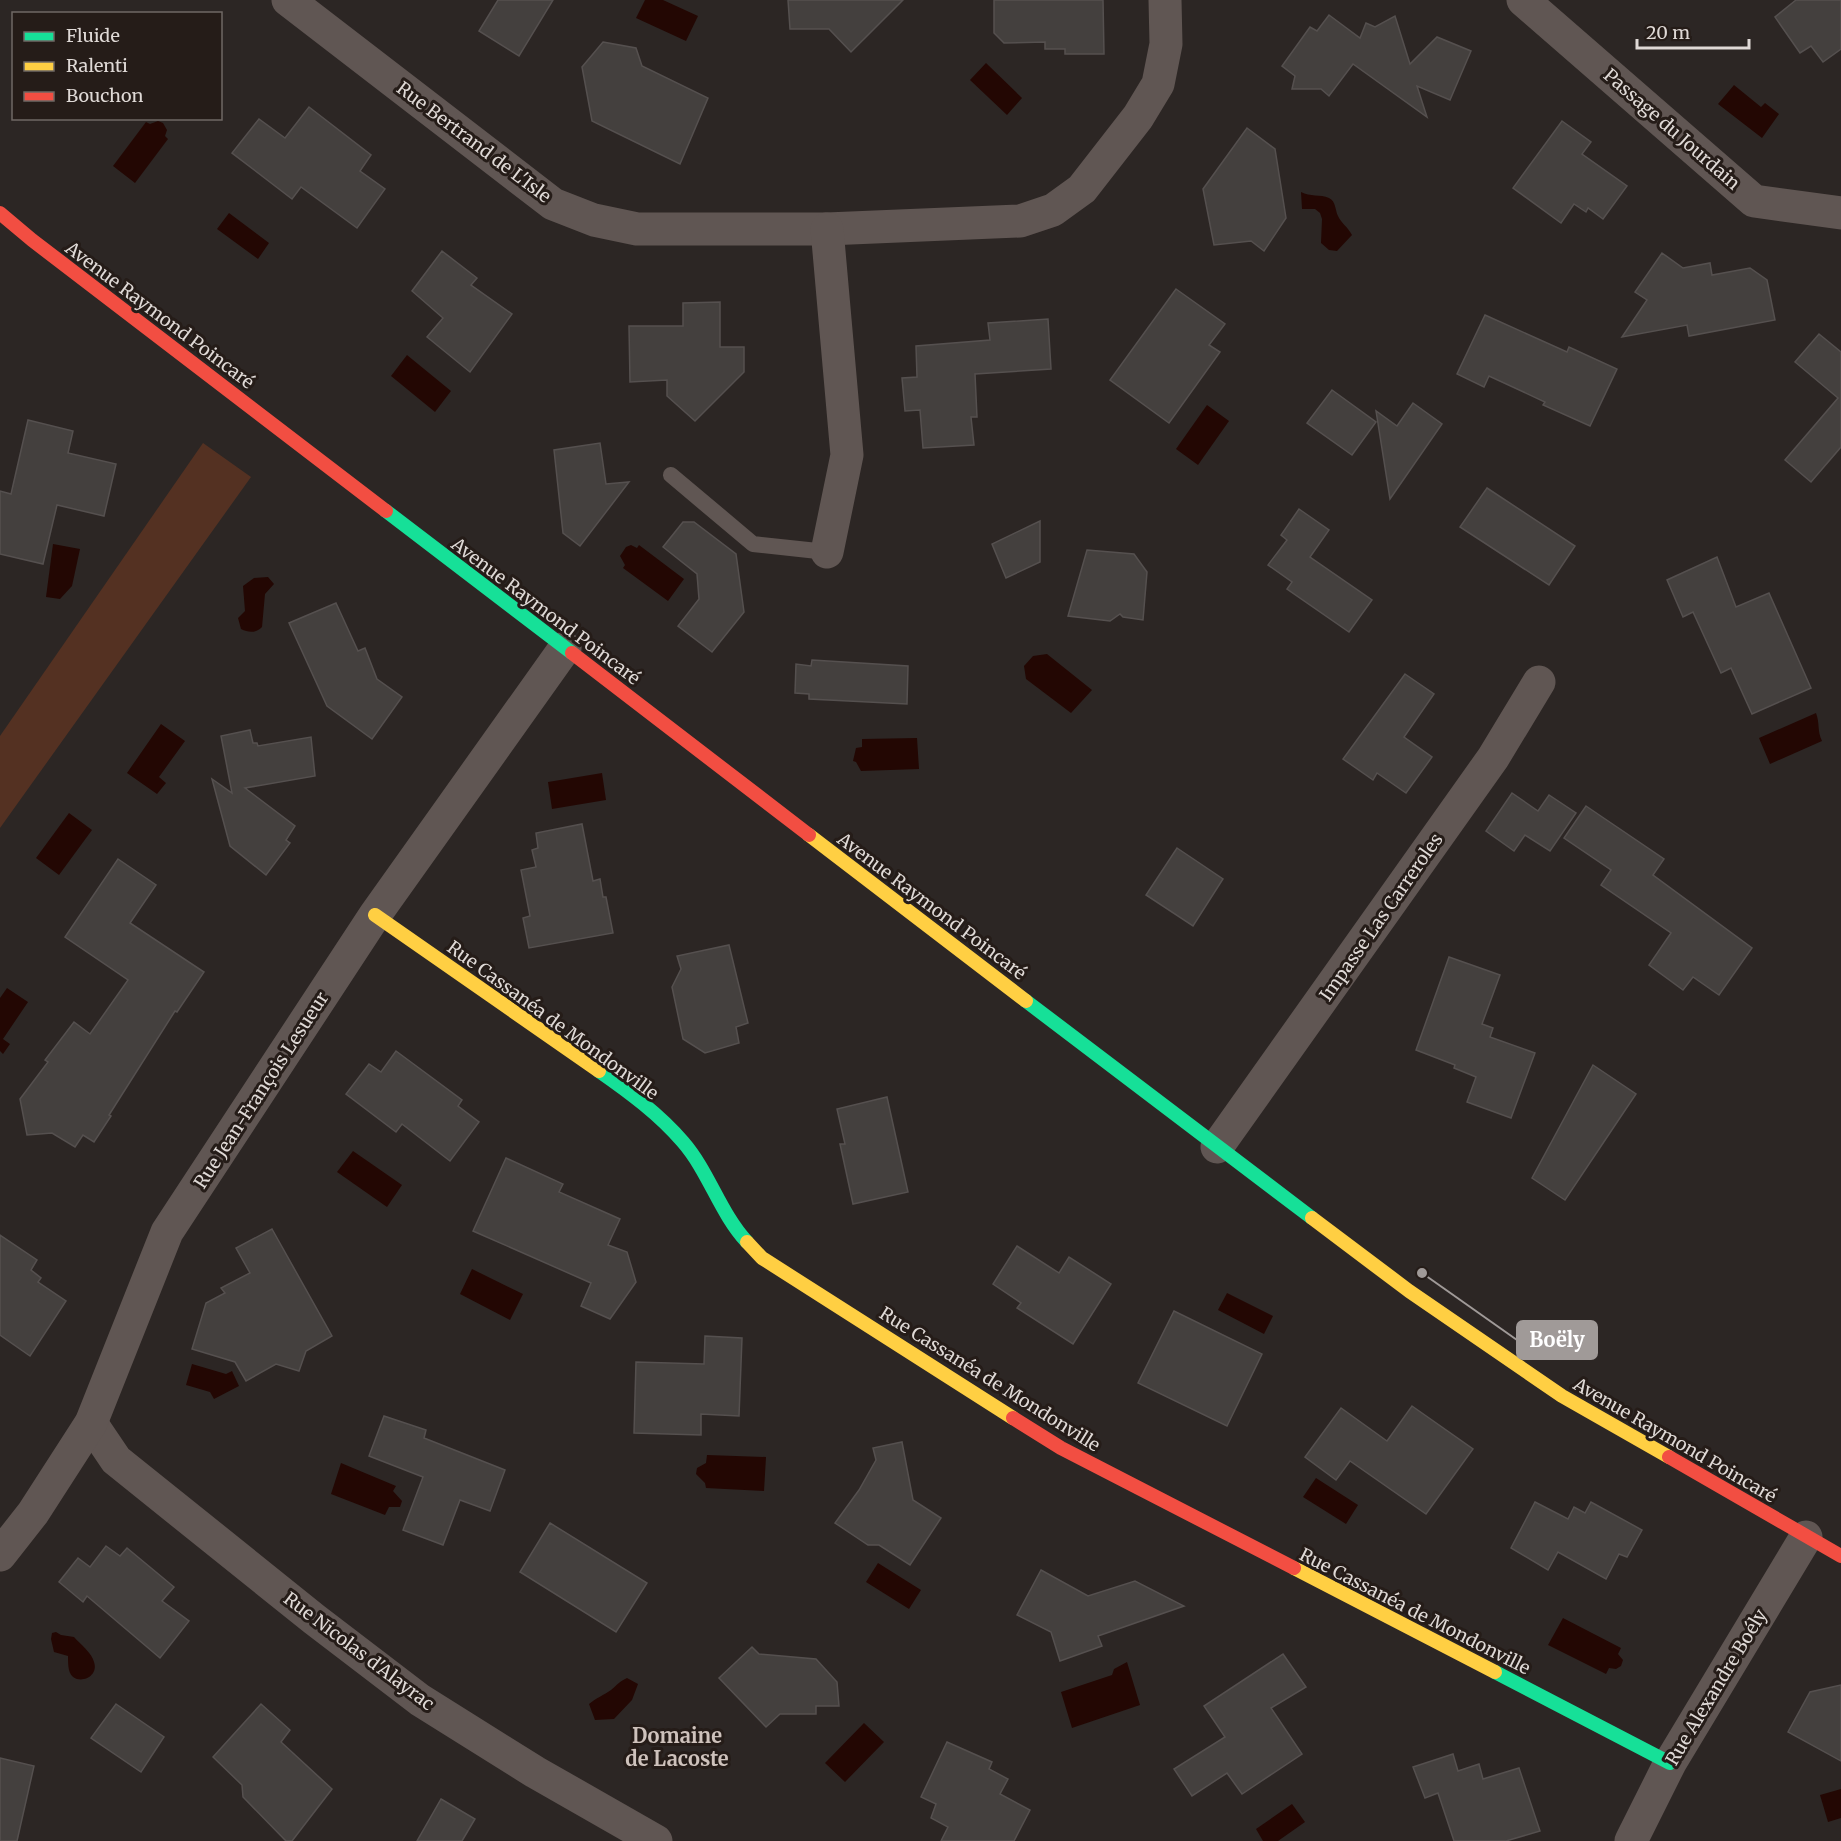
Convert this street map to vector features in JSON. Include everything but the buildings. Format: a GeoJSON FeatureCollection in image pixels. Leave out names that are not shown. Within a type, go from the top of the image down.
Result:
{"type":"FeatureCollection","features":[{"type":"Feature","properties":{"kind":"main road","name":"Avenue Raymond Poincaré"},"geometry":{"type":"LineString","coordinates":[[0,213],[32,240],[1217,1147],[1409,1291],[1562,1396],[1841,1556]]}},
{"type":"Feature","properties":{"kind":"main road","name":"Avenue Raymond Poincaré"},"geometry":{"type":"LineString","coordinates":[[0,222],[32,240]]}},
{"type":"Feature","properties":{"kind":"main road","name":"Rue Cassanéa de Mondonville"},"geometry":{"type":"LineString","coordinates":[[375,915],[640,1100],[683,1142],[710,1182],[737,1231],[762,1258],[1061,1448],[1670,1763]]}},
{"type":"Feature","properties":{"kind":"street","name":"Rue Bertrand de L'Isle"},"geometry":{"type":"LineString","coordinates":[[288,0],[553,204],[594,220],[637,230],[827,229],[1020,221],[1053,210],[1082,189],[1138,117],[1158,84],[1166,44],[1165,0]]}},
{"type":"Feature","properties":{"kind":"street","name":"Passage du Jourdain"},"geometry":{"type":"LineString","coordinates":[[1523,0],[1754,201],[1841,213]]}},
{"type":"Feature","properties":{"kind":"street"},"geometry":{"type":"LineString","coordinates":[[827,229],[847,455],[827,552]]}},
{"type":"Feature","properties":{"kind":"street","name":"Rue Jean-François Lesueur"},"geometry":{"type":"LineString","coordinates":[[0,1555],[33,1513],[91,1423],[167,1232],[375,915],[565,648]]}},
{"type":"Feature","properties":{"kind":"street","name":"Impasse Las Carreroles"},"geometry":{"type":"LineString","coordinates":[[1217,1147],[1493,758],[1539,682]]}},
{"type":"Feature","properties":{"kind":"street","name":"Rue Nicolas d'Alayrac"},"geometry":{"type":"LineString","coordinates":[[91,1423],[116,1460],[305,1612],[420,1700],[535,1772],[656,1841]]}},
{"type":"Feature","properties":{"kind":"street","name":"Rue Alexandre Boély"},"geometry":{"type":"LineString","coordinates":[[1631,1841],[1670,1763],[1806,1537]]}},
{"type":"Feature","properties":{"kind":"lane"},"geometry":{"type":"LineString","coordinates":[[672,475],[753,544],[827,552]]}},
{"type":"Feature","properties":{"kind":"shaded area"},"geometry":{"type":"Polygon","coordinates":[[[645,0],[663,0],[698,16],[686,41],[636,18],[645,0]]]}},
{"type":"Feature","properties":{"kind":"shaded area"},"geometry":{"type":"Polygon","coordinates":[[[986,63],[1022,98],[1007,115],[970,80],[986,63]]]}},
{"type":"Feature","properties":{"kind":"shaded area"},"geometry":{"type":"Polygon","coordinates":[[[1734,85],[1761,107],[1765,103],[1779,114],[1762,138],[1718,104],[1734,85]]]}},
{"type":"Feature","properties":{"kind":"shaded area"},"geometry":{"type":"Polygon","coordinates":[[[158,121],[163,123],[167,130],[165,136],[168,139],[135,183],[113,166],[146,122],[150,124],[158,121]]]}},
{"type":"Feature","properties":{"kind":"shaded area"},"geometry":{"type":"Polygon","coordinates":[[[1301,192],[1326,197],[1333,201],[1339,218],[1352,235],[1337,251],[1329,250],[1321,243],[1320,213],[1315,209],[1302,209],[1301,192]]]}},
{"type":"Feature","properties":{"kind":"shaded area"},"geometry":{"type":"Polygon","coordinates":[[[229,213],[269,243],[258,259],[217,229],[229,213]]]}},
{"type":"Feature","properties":{"kind":"shaded area"},"geometry":{"type":"Polygon","coordinates":[[[407,355],[451,391],[435,412],[391,376],[407,355]]]}},
{"type":"Feature","properties":{"kind":"shaded area"},"geometry":{"type":"Polygon","coordinates":[[[1207,405],[1229,421],[1198,465],[1176,449],[1207,405]]]}},
{"type":"Feature","properties":{"kind":"shaded area"},"geometry":{"type":"Polygon","coordinates":[[[203,443],[251,477],[0,828],[0,736],[203,443]]]}},
{"type":"Feature","properties":{"kind":"shaded area"},"geometry":{"type":"Polygon","coordinates":[[[53,544],[80,549],[72,586],[60,599],[46,597],[53,544]]]}},
{"type":"Feature","properties":{"kind":"shaded area"},"geometry":{"type":"Polygon","coordinates":[[[631,545],[637,548],[639,545],[684,579],[668,601],[623,568],[625,565],[620,556],[626,547],[631,545]]]}},
{"type":"Feature","properties":{"kind":"shaded area"},"geometry":{"type":"Polygon","coordinates":[[[268,577],[274,584],[265,594],[262,627],[252,632],[241,629],[238,618],[245,611],[243,586],[254,578],[268,577]]]}},
{"type":"Feature","properties":{"kind":"shaded area"},"geometry":{"type":"Polygon","coordinates":[[[1047,654],[1092,690],[1071,713],[1026,679],[1024,666],[1033,656],[1047,654]]]}},
{"type":"Feature","properties":{"kind":"shaded area"},"geometry":{"type":"Polygon","coordinates":[[[1816,713],[1822,741],[1770,764],[1759,738],[1816,713]]]}},
{"type":"Feature","properties":{"kind":"shaded area"},"geometry":{"type":"Polygon","coordinates":[[[161,724],[185,741],[159,777],[166,783],[157,794],[127,773],[161,724]]]}},
{"type":"Feature","properties":{"kind":"shaded area"},"geometry":{"type":"Polygon","coordinates":[[[917,738],[919,769],[861,771],[853,761],[856,748],[862,747],[862,739],[917,738]]]}},
{"type":"Feature","properties":{"kind":"shaded area"},"geometry":{"type":"Polygon","coordinates":[[[602,773],[606,800],[552,809],[548,782],[602,773]]]}},
{"type":"Feature","properties":{"kind":"shaded area"},"geometry":{"type":"Polygon","coordinates":[[[69,813],[92,830],[59,875],[36,858],[69,813]]]}},
{"type":"Feature","properties":{"kind":"shaded area"},"geometry":{"type":"Polygon","coordinates":[[[7,988],[28,1002],[3,1039],[10,1044],[3,1054],[0,1051],[0,998],[7,988]]]}},
{"type":"Feature","properties":{"kind":"shaded area"},"geometry":{"type":"Polygon","coordinates":[[[353,1151],[402,1185],[387,1207],[337,1172],[353,1151]]]}},
{"type":"Feature","properties":{"kind":"shaded area"},"geometry":{"type":"Polygon","coordinates":[[[472,1269],[523,1294],[510,1320],[460,1294],[472,1269]]]}},
{"type":"Feature","properties":{"kind":"shaded area"},"geometry":{"type":"Polygon","coordinates":[[[1227,1293],[1273,1316],[1264,1334],[1218,1310],[1227,1293]]]}},
{"type":"Feature","properties":{"kind":"shaded area"},"geometry":{"type":"Polygon","coordinates":[[[192,1364],[226,1374],[232,1371],[239,1386],[214,1399],[210,1392],[186,1385],[192,1364]]]}},
{"type":"Feature","properties":{"kind":"shaded area"},"geometry":{"type":"Polygon","coordinates":[[[707,1455],[766,1457],[764,1491],[706,1488],[705,1483],[696,1474],[697,1468],[706,1463],[707,1455]]]}},
{"type":"Feature","properties":{"kind":"shaded area"},"geometry":{"type":"Polygon","coordinates":[[[341,1463],[396,1486],[393,1491],[402,1501],[400,1507],[389,1507],[385,1515],[331,1494],[341,1463]]]}},
{"type":"Feature","properties":{"kind":"shaded area"},"geometry":{"type":"Polygon","coordinates":[[[1316,1478],[1358,1505],[1346,1524],[1303,1497],[1316,1478]]]}},
{"type":"Feature","properties":{"kind":"shaded area"},"geometry":{"type":"Polygon","coordinates":[[[878,1563],[921,1590],[909,1609],[866,1582],[878,1563]]]}},
{"type":"Feature","properties":{"kind":"shaded area"},"geometry":{"type":"Polygon","coordinates":[[[1563,1618],[1621,1648],[1618,1654],[1623,1660],[1621,1666],[1616,1669],[1609,1668],[1606,1674],[1548,1645],[1563,1618]]]}},
{"type":"Feature","properties":{"kind":"shaded area"},"geometry":{"type":"Polygon","coordinates":[[[52,1633],[74,1637],[88,1652],[95,1668],[90,1676],[80,1679],[71,1675],[68,1656],[54,1652],[51,1639],[52,1633]]]}},
{"type":"Feature","properties":{"kind":"shaded area"},"geometry":{"type":"Polygon","coordinates":[[[1127,1662],[1140,1705],[1072,1728],[1061,1692],[1112,1675],[1114,1669],[1127,1662]]]}},
{"type":"Feature","properties":{"kind":"shaded area"},"geometry":{"type":"Polygon","coordinates":[[[627,1678],[638,1684],[632,1700],[614,1719],[595,1720],[589,1704],[627,1678]]]}},
{"type":"Feature","properties":{"kind":"shaded area"},"geometry":{"type":"Polygon","coordinates":[[[864,1723],[884,1742],[845,1782],[825,1763],[864,1723]]]}},
{"type":"Feature","properties":{"kind":"shaded area"},"geometry":{"type":"Polygon","coordinates":[[[1841,1789],[1841,1818],[1828,1822],[1820,1795],[1841,1789]]]}},
{"type":"Feature","properties":{"kind":"shaded area"},"geometry":{"type":"Polygon","coordinates":[[[1292,1804],[1305,1822],[1278,1841],[1263,1841],[1256,1829],[1292,1804]]]}},
{"type":"Feature","properties":{"kind":"traffic: fast"},"geometry":{"type":"LineString","coordinates":[[386,511],[572,653]]}},
{"type":"Feature","properties":{"kind":"traffic: fast"},"geometry":{"type":"LineString","coordinates":[[1026,1001],[1312,1218]]}},
{"type":"Feature","properties":{"kind":"traffic: fast"},"geometry":{"type":"LineString","coordinates":[[599,1071],[654,1113],[683,1142],[700,1166],[729,1218],[747,1242]]}},
{"type":"Feature","properties":{"kind":"traffic: fast"},"geometry":{"type":"LineString","coordinates":[[1495,1672],[1670,1763]]}},
{"type":"Feature","properties":{"kind":"traffic: slow"},"geometry":{"type":"LineString","coordinates":[[809,835],[1026,1001]]}},
{"type":"Feature","properties":{"kind":"traffic: slow"},"geometry":{"type":"LineString","coordinates":[[375,915],[599,1071]]}},
{"type":"Feature","properties":{"kind":"traffic: slow"},"geometry":{"type":"LineString","coordinates":[[1312,1218],[1409,1291],[1562,1396],[1669,1457]]}},
{"type":"Feature","properties":{"kind":"traffic: slow"},"geometry":{"type":"LineString","coordinates":[[747,1242],[762,1258],[1013,1418]]}},
{"type":"Feature","properties":{"kind":"traffic: slow"},"geometry":{"type":"LineString","coordinates":[[1294,1568],[1495,1672]]}},
{"type":"Feature","properties":{"kind":"traffic: jam"},"geometry":{"type":"LineString","coordinates":[[0,213],[32,240],[386,511]]}},
{"type":"Feature","properties":{"kind":"traffic: jam"},"geometry":{"type":"LineString","coordinates":[[572,653],[809,835]]}},
{"type":"Feature","properties":{"kind":"traffic: jam"},"geometry":{"type":"LineString","coordinates":[[1013,1418],[1061,1448],[1294,1568]]}},
{"type":"Feature","properties":{"kind":"traffic: jam"},"geometry":{"type":"LineString","coordinates":[[1669,1457],[1841,1556]]}},
{"type":"Feature","properties":{"kind":"place","name":"Boëly"},"geometry":{"type":"Point","coordinates":[1422,1273]}},
{"type":"Feature","properties":{"kind":"district","name":"Domaine de Lacoste"},"geometry":{"type":"Point","coordinates":[677,1746]}}]}
